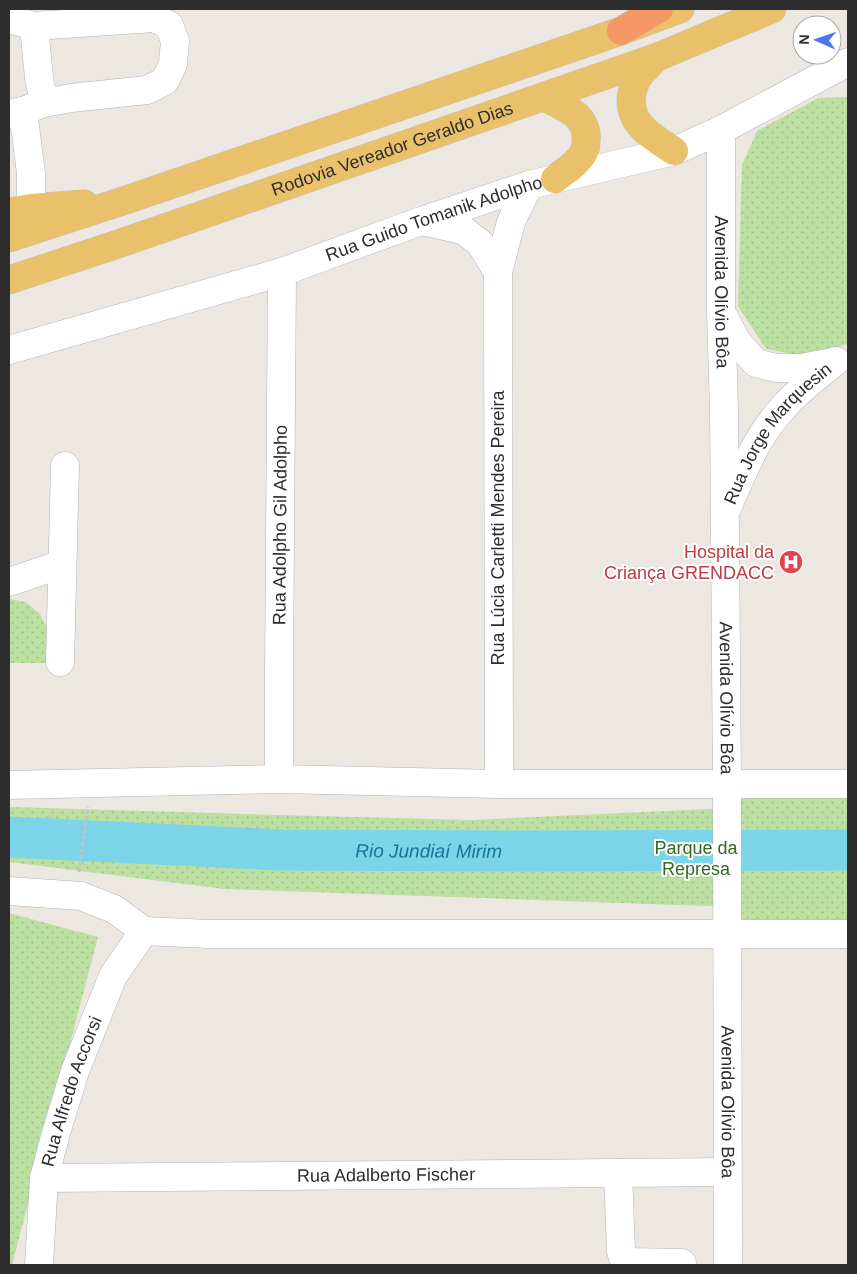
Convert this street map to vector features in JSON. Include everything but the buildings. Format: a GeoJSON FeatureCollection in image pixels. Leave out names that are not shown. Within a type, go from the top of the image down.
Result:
{"type":"FeatureCollection","features":[{"type":"Feature","properties":{"kind":"highway"},"geometry":{"type":"LineString","coordinates":[[621,31],[659,9]]}},
{"type":"Feature","properties":{"kind":"main road"},"geometry":{"type":"LineString","coordinates":[[9,238],[123,201],[621,31],[680,9]]}},
{"type":"Feature","properties":{"kind":"main road","name":"Rodovia Vereador Geraldo Dias"},"geometry":{"type":"LineString","coordinates":[[9,280],[655,58],[772,9]]}},
{"type":"Feature","properties":{"kind":"main road"},"geometry":{"type":"LineString","coordinates":[[655,58],[637,79],[631,93],[632,111],[639,124],[651,136],[674,151]]}},
{"type":"Feature","properties":{"kind":"main road"},"geometry":{"type":"LineString","coordinates":[[542,182],[579,160],[586,149],[587,134],[584,124],[577,115],[544,97]]}},
{"type":"Feature","properties":{"kind":"main road"},"geometry":{"type":"LineString","coordinates":[[20,210],[123,201]]}},
{"type":"Feature","properties":{"kind":"street"},"geometry":{"type":"LineString","coordinates":[[20,210],[31,173],[26,109],[38,69],[21,22],[154,18],[169,25],[175,41],[173,64],[165,80],[147,90],[71,98],[26,109]]}},
{"type":"Feature","properties":{"kind":"street","name":"Rua Guido Tomanik Adolpho"},"geometry":{"type":"LineString","coordinates":[[9,350],[282,272],[421,221],[542,182],[674,151],[721,130],[848,62]]}},
{"type":"Feature","properties":{"kind":"street","name":"Avenida Olívio Bôa"},"geometry":{"type":"LineString","coordinates":[[721,130],[721,311],[724,410],[728,933],[728,1265]]}},
{"type":"Feature","properties":{"kind":"street","name":"Rua Lúcia Carletti Mendes Pereira"},"geometry":{"type":"LineString","coordinates":[[499,784],[498,272],[511,222],[542,182]]}},
{"type":"Feature","properties":{"kind":"street"},"geometry":{"type":"LineString","coordinates":[[421,221],[463,230],[480,243],[498,272]]}},
{"type":"Feature","properties":{"kind":"street","name":"Rua Adolpho Gil Adolpho"},"geometry":{"type":"LineString","coordinates":[[279,779],[282,272]]}},
{"type":"Feature","properties":{"kind":"street","name":"Rua Jorge Marquesin"},"geometry":{"type":"LineString","coordinates":[[721,311],[737,342],[756,363],[776,368],[801,368],[842,359]]}},
{"type":"Feature","properties":{"kind":"street","name":"Rua Jorge Marquesin"},"geometry":{"type":"LineString","coordinates":[[725,512],[760,437],[782,408],[808,384],[842,359]]}},
{"type":"Feature","properties":{"kind":"street"},"geometry":{"type":"LineString","coordinates":[[60,662],[65,466]]}},
{"type":"Feature","properties":{"kind":"street"},"geometry":{"type":"LineString","coordinates":[[9,582],[62,564]]}},
{"type":"Feature","properties":{"kind":"street"},"geometry":{"type":"LineString","coordinates":[[9,784],[279,779],[499,784],[848,784]]}},
{"type":"Feature","properties":{"kind":"street"},"geometry":{"type":"LineString","coordinates":[[9,890],[81,896],[114,909],[144,931],[210,934],[848,934]]}},
{"type":"Feature","properties":{"kind":"street","name":"Rua Alfredo Accorsi"},"geometry":{"type":"LineString","coordinates":[[39,1265],[44,1178],[75,1071],[113,976],[144,931]]}},
{"type":"Feature","properties":{"kind":"street","name":"Rua Adalberto Fischer"},"geometry":{"type":"LineString","coordinates":[[44,1178],[728,1172]]}},
{"type":"Feature","properties":{"kind":"street"},"geometry":{"type":"LineString","coordinates":[[618,1173],[621,1251],[623,1258],[629,1262],[682,1263]]}},
{"type":"Feature","properties":{"kind":"path"},"geometry":{"type":"LineString","coordinates":[[78,877],[88,805]]}},
{"type":"Feature","properties":{"kind":"green space"},"geometry":{"type":"Polygon","coordinates":[[[848,97],[848,344],[809,357],[766,349],[738,306],[742,165],[757,131],[818,98],[848,97]]]}},
{"type":"Feature","properties":{"kind":"green space"},"geometry":{"type":"Polygon","coordinates":[[[9,599],[26,602],[40,614],[50,633],[49,663],[9,663],[9,599]]]}},
{"type":"Feature","properties":{"kind":"green space","name":"Parque da Represa"},"geometry":{"type":"Polygon","coordinates":[[[848,790],[848,926],[732,927],[733,907],[224,889],[9,862],[9,807],[472,820],[731,808],[730,792],[848,790]]]}},
{"type":"Feature","properties":{"kind":"green space"},"geometry":{"type":"Polygon","coordinates":[[[9,913],[98,937],[12,1265],[9,1265],[9,913]]]}},
{"type":"Feature","properties":{"kind":"waterway","name":"Rio Jundiaí Mirim"},"geometry":{"type":"LineString","coordinates":[[9,837],[282,850],[848,850]]}},
{"type":"Feature","properties":{"kind":"place","name":"Hospital da Criança GRENDACC"},"geometry":{"type":"Point","coordinates":[791,562]}}]}
